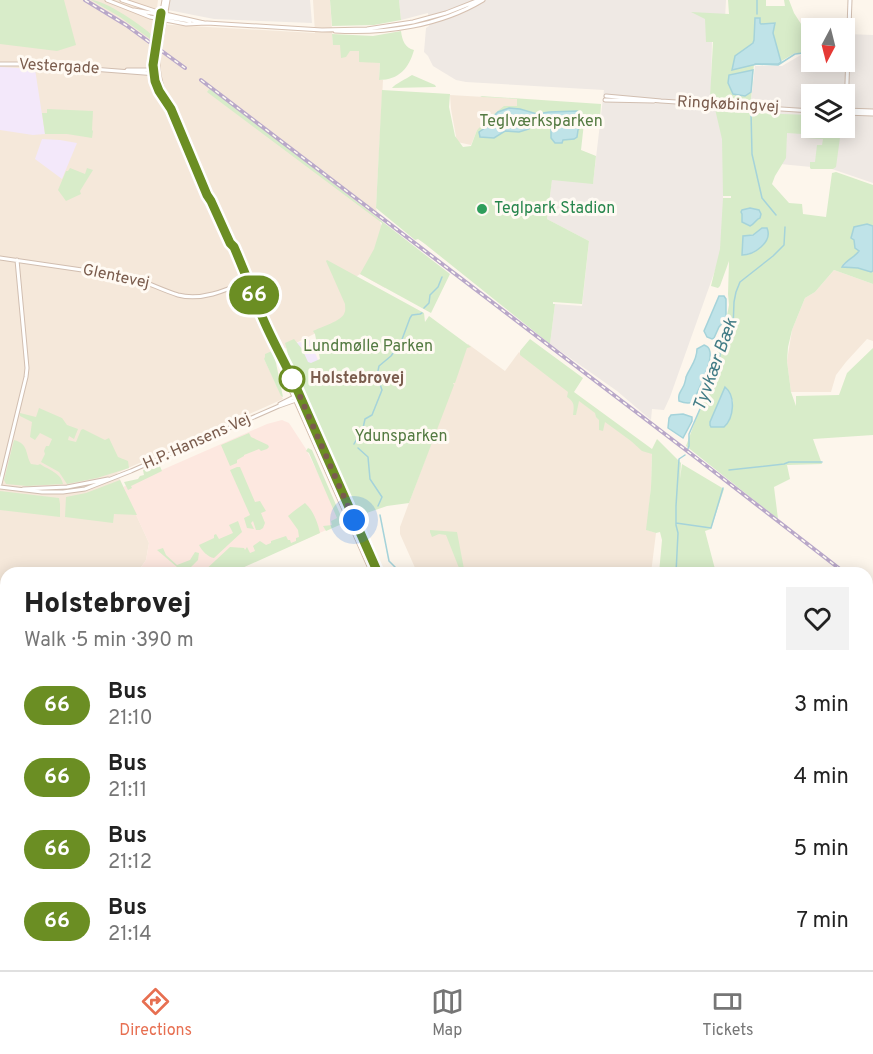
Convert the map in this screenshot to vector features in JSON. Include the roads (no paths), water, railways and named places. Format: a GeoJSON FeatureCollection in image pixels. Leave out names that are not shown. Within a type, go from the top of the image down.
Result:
{"type":"FeatureCollection","features":[{"type":"Feature","properties":{"kind":"main road"},"geometry":{"type":"LineString","coordinates":[[107,0],[129,9],[195,25],[207,23]]}},
{"type":"Feature","properties":{"kind":"main road"},"geometry":{"type":"LineString","coordinates":[[122,0],[163,17],[186,21],[322,30],[393,25],[430,17],[481,0]]}},
{"type":"Feature","properties":{"kind":"main road"},"geometry":{"type":"LineString","coordinates":[[166,0],[156,57],[156,73],[159,91],[171,109]]}},
{"type":"Feature","properties":{"kind":"main road"},"geometry":{"type":"LineString","coordinates":[[846,84],[850,0]]}},
{"type":"Feature","properties":{"kind":"main road","name":"Vestergade"},"geometry":{"type":"LineString","coordinates":[[0,64],[156,73]]}},
{"type":"Feature","properties":{"kind":"main road"},"geometry":{"type":"LineString","coordinates":[[156,73],[207,195],[234,247],[249,293],[259,309]]}},
{"type":"Feature","properties":{"kind":"main road","name":"Ringkøbingvej"},"geometry":{"type":"LineString","coordinates":[[605,98],[801,109]]}},
{"type":"Feature","properties":{"kind":"main road"},"geometry":{"type":"LineString","coordinates":[[855,112],[873,113]]}},
{"type":"Feature","properties":{"kind":"main road","name":"Glentevej"},"geometry":{"type":"LineString","coordinates":[[1,258],[129,277],[178,295],[191,297],[210,295],[246,280]]}},
{"type":"Feature","properties":{"kind":"main road"},"geometry":{"type":"LineString","coordinates":[[0,486],[27,368],[17,260]]}},
{"type":"Feature","properties":{"kind":"main road"},"geometry":{"type":"LineString","coordinates":[[246,280],[280,356],[287,381],[311,422],[375,567]]}},
{"type":"Feature","properties":{"kind":"main road"},"geometry":{"type":"LineString","coordinates":[[297,398],[369,567]]}},
{"type":"Feature","properties":{"kind":"main road","name":"H.P. Hansens Vej"},"geometry":{"type":"LineString","coordinates":[[0,486],[15,489],[51,489],[116,477],[297,398]]}},
{"type":"Feature","properties":{"kind":"water"},"geometry":{"type":"Polygon","coordinates":[[[755,18],[760,18],[761,24],[775,23],[773,33],[781,62],[757,64],[732,70],[735,56],[753,43],[755,18]]]}},
{"type":"Feature","properties":{"kind":"water"},"geometry":{"type":"Polygon","coordinates":[[[753,70],[751,92],[745,96],[733,94],[728,83],[729,75],[753,70]]]}},
{"type":"Feature","properties":{"kind":"water"},"geometry":{"type":"Polygon","coordinates":[[[509,108],[537,114],[577,111],[581,113],[577,137],[563,140],[562,143],[555,143],[551,138],[551,127],[534,123],[529,129],[519,132],[505,131],[494,138],[480,137],[479,132],[491,126],[494,120],[492,118],[498,112],[509,108]]]}},
{"type":"Feature","properties":{"kind":"water"},"geometry":{"type":"Polygon","coordinates":[[[750,208],[759,210],[761,214],[760,218],[750,226],[742,222],[741,212],[750,208]]]}},
{"type":"Feature","properties":{"kind":"water"},"geometry":{"type":"Polygon","coordinates":[[[867,224],[873,226],[873,271],[842,267],[859,251],[855,248],[854,240],[851,238],[854,227],[867,224]]]}},
{"type":"Feature","properties":{"kind":"water"},"geometry":{"type":"Polygon","coordinates":[[[762,228],[767,228],[768,233],[765,243],[757,250],[742,255],[743,236],[753,235],[762,228]]]}},
{"type":"Feature","properties":{"kind":"water"},"geometry":{"type":"Polygon","coordinates":[[[719,296],[724,296],[726,299],[726,319],[712,339],[707,337],[704,331],[719,296]]]}},
{"type":"Feature","properties":{"kind":"water"},"geometry":{"type":"Polygon","coordinates":[[[704,345],[709,349],[710,357],[693,402],[679,401],[697,349],[704,345]]]}},
{"type":"Feature","properties":{"kind":"water"},"geometry":{"type":"Polygon","coordinates":[[[725,387],[731,396],[732,413],[724,427],[711,427],[710,422],[725,387]]]}},
{"type":"Feature","properties":{"kind":"water"},"geometry":{"type":"Polygon","coordinates":[[[683,414],[692,417],[692,421],[683,438],[668,428],[671,415],[683,414]]]}},
{"type":"Feature","properties":{"kind":"waterway","name":"Tyvkær Bæk"},"geometry":{"type":"LineString","coordinates":[[757,0],[757,14]]}},
{"type":"Feature","properties":{"kind":"waterway"},"geometry":{"type":"LineString","coordinates":[[755,64],[778,65],[795,54],[801,53]]}},
{"type":"Feature","properties":{"kind":"waterway","name":"Tyvkær Bæk"},"geometry":{"type":"LineString","coordinates":[[751,112],[752,154],[762,198],[776,215]]}},
{"type":"Feature","properties":{"kind":"waterway","name":"Tyvkær Bæk"},"geometry":{"type":"LineString","coordinates":[[687,451],[689,434],[718,368],[722,341],[733,329],[734,302],[740,282],[784,245],[785,227]]}},
{"type":"Feature","properties":{"kind":"waterway"},"geometry":{"type":"LineString","coordinates":[[424,308],[429,303],[430,295],[438,287],[442,277]]}},
{"type":"Feature","properties":{"kind":"waterway"},"geometry":{"type":"LineString","coordinates":[[354,444],[365,419],[372,415],[382,390],[377,376],[379,366],[391,356],[401,342],[412,315],[422,313]]}},
{"type":"Feature","properties":{"kind":"waterway"},"geometry":{"type":"LineString","coordinates":[[358,448],[368,457],[370,479],[382,497],[378,506]]}},
{"type":"Feature","properties":{"kind":"waterway","name":"Tyvkær Bæk"},"geometry":{"type":"LineString","coordinates":[[676,567],[678,533],[676,506],[679,459],[685,455]]}},
{"type":"Feature","properties":{"kind":"waterway"},"geometry":{"type":"LineString","coordinates":[[729,470],[789,462],[822,462]]}},
{"type":"Feature","properties":{"kind":"waterway"},"geometry":{"type":"LineString","coordinates":[[676,523],[711,528],[723,488]]}},
{"type":"Feature","properties":{"kind":"waterway"},"geometry":{"type":"LineString","coordinates":[[380,515],[389,561],[395,567]]}},
{"type":"Feature","properties":{"kind":"railway"},"geometry":{"type":"LineString","coordinates":[[85,0],[126,25],[185,68]]}},
{"type":"Feature","properties":{"kind":"railway"},"geometry":{"type":"LineString","coordinates":[[201,80],[837,567]]}},
{"type":"Feature","properties":{"kind":"place","name":"Teglpark Stadion"},"geometry":{"type":"Point","coordinates":[482,209]}},
{"type":"Feature","properties":{"kind":"place","name":"Holstebrovej"},"geometry":{"type":"Point","coordinates":[292,379]}},
{"type":"Feature","properties":{"kind":"park label","name":"Teglværksparken"},"geometry":{"type":"Point","coordinates":[541,122]}},
{"type":"Feature","properties":{"kind":"park label","name":"Lundmølle Parken"},"geometry":{"type":"Point","coordinates":[368,347]}},
{"type":"Feature","properties":{"kind":"park label","name":"Ydunsparken"},"geometry":{"type":"Point","coordinates":[401,437]}}]}
